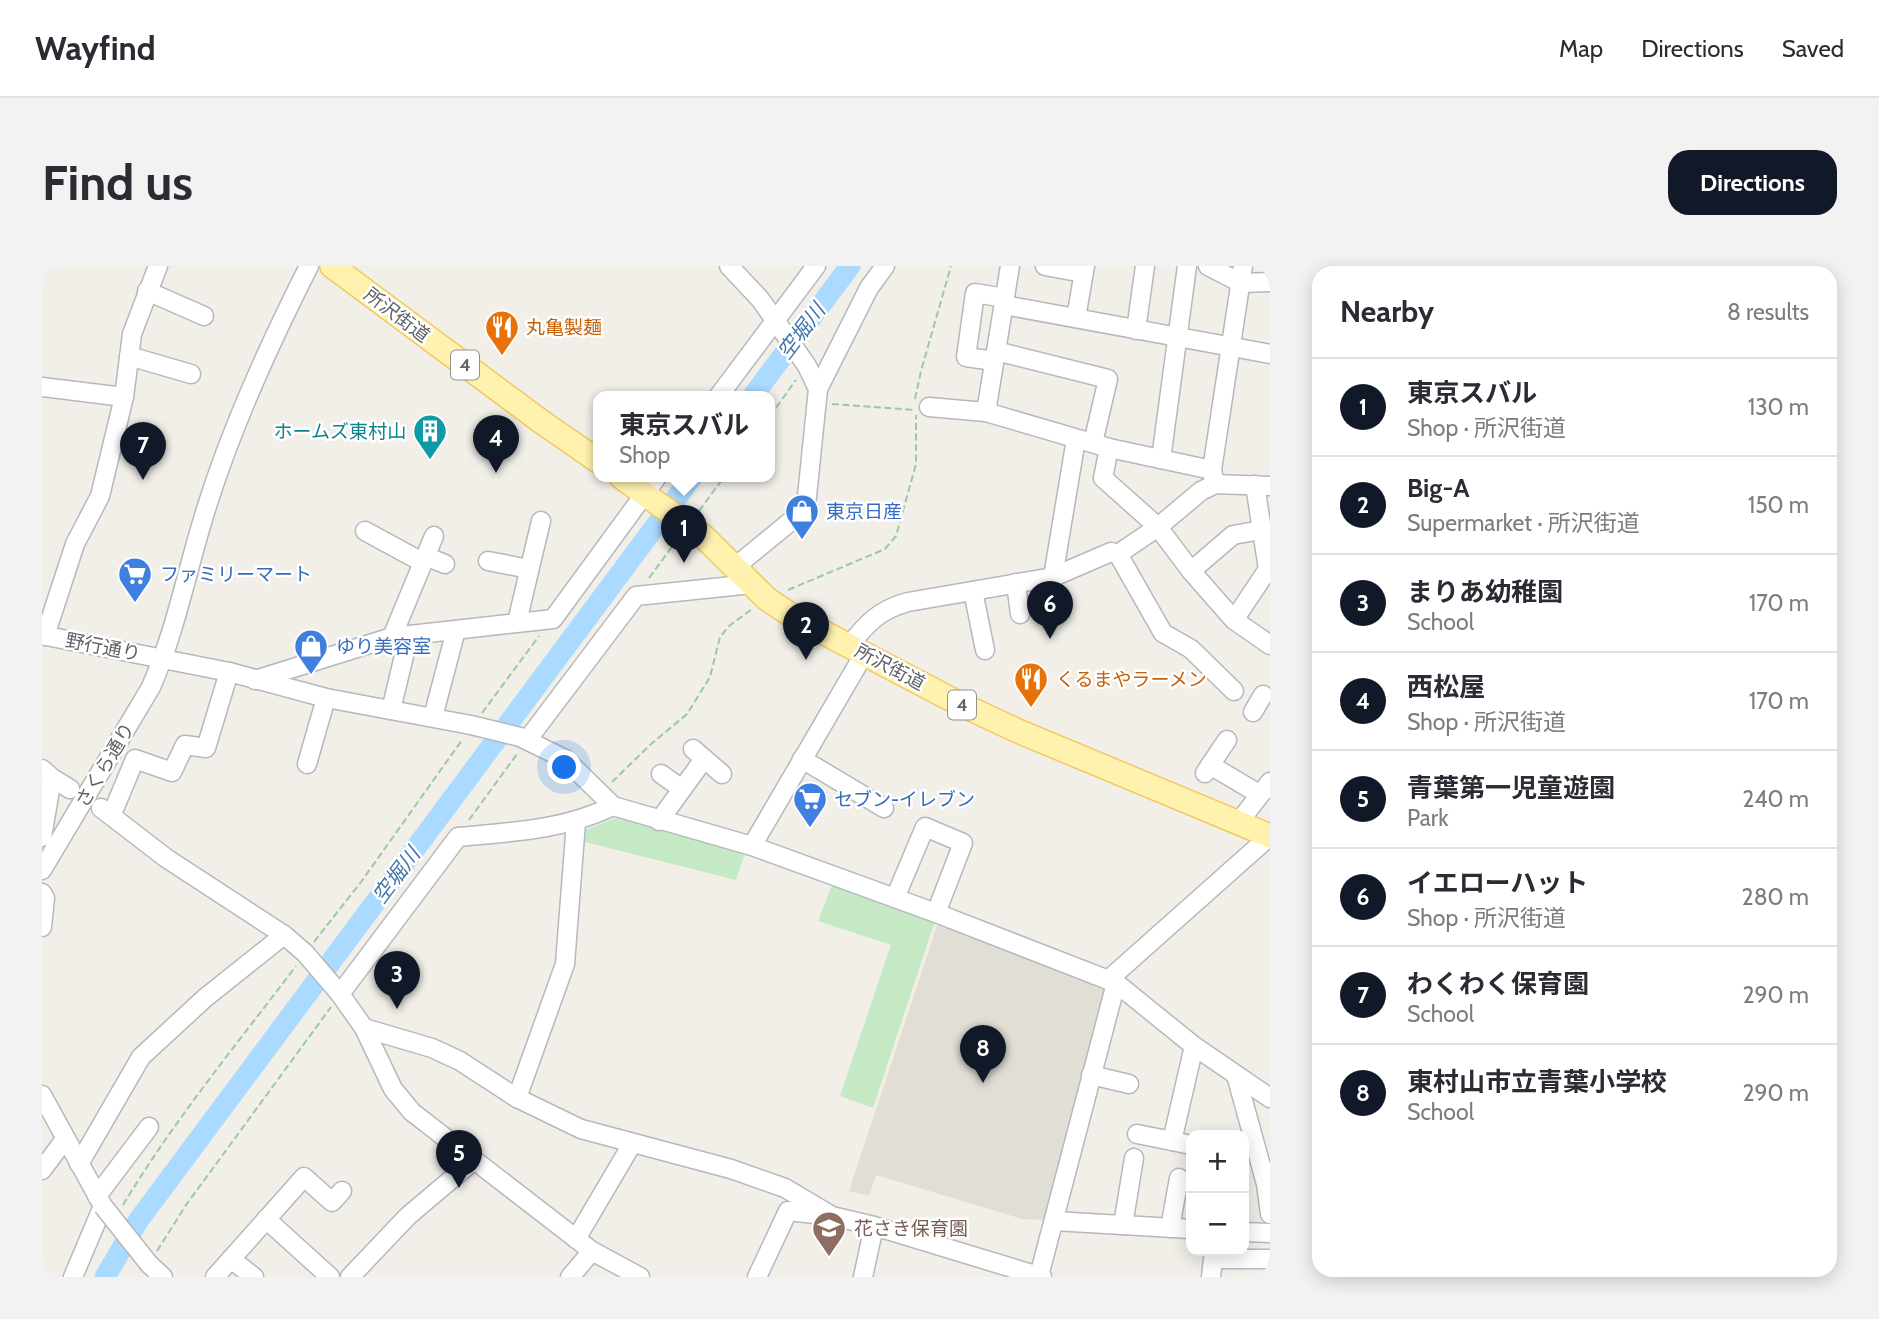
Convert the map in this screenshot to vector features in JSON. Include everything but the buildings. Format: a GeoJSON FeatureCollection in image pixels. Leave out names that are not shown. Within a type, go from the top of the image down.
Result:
{"type":"FeatureCollection","features":[{"type":"Feature","properties":{"kind":"main road","name":"所沢街道"},"geometry":{"type":"LineString","coordinates":[[332,266],[593,458]]}},
{"type":"Feature","properties":{"kind":"main road","name":"所沢街道"},"geometry":{"type":"LineString","coordinates":[[633,482],[650,489],[779,609],[1018,731],[1270,836]]}},
{"type":"Feature","properties":{"kind":"street"},"geometry":{"type":"LineString","coordinates":[[43,636],[75,544],[100,496],[124,397],[132,334],[158,266]]}},
{"type":"Feature","properties":{"kind":"street","name":"さくら通り"},"geometry":{"type":"LineString","coordinates":[[44,860],[151,687],[164,658],[208,501],[237,422],[279,325],[309,266]]}},
{"type":"Feature","properties":{"kind":"street"},"geometry":{"type":"LineString","coordinates":[[729,266],[760,299],[775,320],[805,365],[818,396]]}},
{"type":"Feature","properties":{"kind":"street"},"geometry":{"type":"LineString","coordinates":[[722,391],[816,266]]}},
{"type":"Feature","properties":{"kind":"street"},"geometry":{"type":"LineString","coordinates":[[735,567],[806,506],[818,396],[869,288],[885,266]]}},
{"type":"Feature","properties":{"kind":"street"},"geometry":{"type":"LineString","coordinates":[[986,412],[1010,266]]}},
{"type":"Feature","properties":{"kind":"street"},"geometry":{"type":"LineString","coordinates":[[1045,266],[1084,270],[1076,318]]}},
{"type":"Feature","properties":{"kind":"street"},"geometry":{"type":"LineString","coordinates":[[1136,330],[1145,266]]}},
{"type":"Feature","properties":{"kind":"street"},"geometry":{"type":"LineString","coordinates":[[1161,459],[1187,266]]}},
{"type":"Feature","properties":{"kind":"street"},"geometry":{"type":"LineString","coordinates":[[1208,266],[1270,282]]}},
{"type":"Feature","properties":{"kind":"street"},"geometry":{"type":"LineString","coordinates":[[1118,554],[1158,527],[1201,491],[1213,477],[1242,274]]}},
{"type":"Feature","properties":{"kind":"street"},"geometry":{"type":"LineString","coordinates":[[147,291],[204,316]]}},
{"type":"Feature","properties":{"kind":"street"},"geometry":{"type":"LineString","coordinates":[[1053,576],[1093,443],[1108,379],[995,356],[966,357],[975,293],[1076,318],[1270,354]]}},
{"type":"Feature","properties":{"kind":"street"},"geometry":{"type":"LineString","coordinates":[[129,356],[191,374]]}},
{"type":"Feature","properties":{"kind":"street"},"geometry":{"type":"LineString","coordinates":[[42,387],[124,397]]}},
{"type":"Feature","properties":{"kind":"street"},"geometry":{"type":"LineString","coordinates":[[918,407],[986,412],[1093,443],[1161,459],[1213,477],[1262,485],[1261,530],[1268,569],[1234,620]]}},
{"type":"Feature","properties":{"kind":"street"},"geometry":{"type":"LineString","coordinates":[[1093,443],[1103,478],[1158,527],[1191,571],[1234,620],[1270,645]]}},
{"type":"Feature","properties":{"kind":"street"},"geometry":{"type":"LineString","coordinates":[[255,680],[401,636],[553,619],[650,489]]}},
{"type":"Feature","properties":{"kind":"street"},"geometry":{"type":"LineString","coordinates":[[517,622],[530,569],[534,526]]}},
{"type":"Feature","properties":{"kind":"street"},"geometry":{"type":"LineString","coordinates":[[1191,571],[1233,535],[1261,530]]}},
{"type":"Feature","properties":{"kind":"street"},"geometry":{"type":"LineString","coordinates":[[365,531],[424,559],[445,564]]}},
{"type":"Feature","properties":{"kind":"street"},"geometry":{"type":"LineString","coordinates":[[391,710],[401,636],[424,559],[434,536]]}},
{"type":"Feature","properties":{"kind":"street"},"geometry":{"type":"LineString","coordinates":[[752,846],[802,759],[856,650],[863,628],[888,608],[1053,576],[1111,552],[1118,554],[1163,633],[1191,649],[1234,691]]}},
{"type":"Feature","properties":{"kind":"street"},"geometry":{"type":"LineString","coordinates":[[488,561],[530,569]]}},
{"type":"Feature","properties":{"kind":"street"},"geometry":{"type":"LineString","coordinates":[[1016,583],[1020,614]]}},
{"type":"Feature","properties":{"kind":"street"},"geometry":{"type":"LineString","coordinates":[[973,590],[985,650]]}},
{"type":"Feature","properties":{"kind":"street"},"geometry":{"type":"LineString","coordinates":[[524,738],[636,596],[759,592]]}},
{"type":"Feature","properties":{"kind":"street"},"geometry":{"type":"LineString","coordinates":[[433,717],[456,630]]}},
{"type":"Feature","properties":{"kind":"street","name":"野行通り"},"geometry":{"type":"LineString","coordinates":[[43,636],[164,658],[326,698],[433,717],[524,738],[565,760],[607,800]]}},
{"type":"Feature","properties":{"kind":"street"},"geometry":{"type":"LineString","coordinates":[[229,672],[206,748],[185,745],[172,772],[135,759],[106,811],[166,858],[284,935],[305,953],[364,1028],[401,1101],[472,1161],[595,1253],[640,1277]]}},
{"type":"Feature","properties":{"kind":"street"},"geometry":{"type":"LineString","coordinates":[[307,764],[326,698]]}},
{"type":"Feature","properties":{"kind":"street"},"geometry":{"type":"LineString","coordinates":[[1227,740],[1207,769],[1264,788],[1238,823]]}},
{"type":"Feature","properties":{"kind":"street"},"geometry":{"type":"LineString","coordinates":[[659,821],[682,789],[699,754],[722,774]]}},
{"type":"Feature","properties":{"kind":"street"},"geometry":{"type":"LineString","coordinates":[[802,759],[884,808]]}},
{"type":"Feature","properties":{"kind":"street"},"geometry":{"type":"LineString","coordinates":[[47,773],[70,789]]}},
{"type":"Feature","properties":{"kind":"street"},"geometry":{"type":"LineString","coordinates":[[42,837],[47,773]]}},
{"type":"Feature","properties":{"kind":"street"},"geometry":{"type":"LineString","coordinates":[[661,774],[682,789]]}},
{"type":"Feature","properties":{"kind":"street"},"geometry":{"type":"LineString","coordinates":[[339,993],[458,837],[518,832],[576,822],[607,800],[659,821],[752,846],[1112,981],[1194,1046],[1270,1098]]}},
{"type":"Feature","properties":{"kind":"street"},"geometry":{"type":"LineString","coordinates":[[516,1098],[565,964],[576,822]]}},
{"type":"Feature","properties":{"kind":"street"},"geometry":{"type":"LineString","coordinates":[[895,898],[925,827],[963,843],[936,913]]}},
{"type":"Feature","properties":{"kind":"street"},"geometry":{"type":"LineString","coordinates":[[788,1211],[832,1216],[874,1226],[1040,1277],[1112,981],[1270,836]]}},
{"type":"Feature","properties":{"kind":"street"},"geometry":{"type":"LineString","coordinates":[[42,893],[45,898],[42,927]]}},
{"type":"Feature","properties":{"kind":"street"},"geometry":{"type":"LineString","coordinates":[[79,1164],[141,1057],[205,998],[284,935]]}},
{"type":"Feature","properties":{"kind":"street"},"geometry":{"type":"LineString","coordinates":[[364,1028],[432,1048],[460,1061],[516,1098],[581,1129],[731,1169],[785,1188],[832,1216]]}},
{"type":"Feature","properties":{"kind":"street"},"geometry":{"type":"LineString","coordinates":[[1172,1141],[1194,1046]]}},
{"type":"Feature","properties":{"kind":"street"},"geometry":{"type":"LineString","coordinates":[[1091,1075],[1129,1084]]}},
{"type":"Feature","properties":{"kind":"street"},"geometry":{"type":"LineString","coordinates":[[1236,1075],[1251,1158],[1266,1184],[1270,1214]]}},
{"type":"Feature","properties":{"kind":"street"},"geometry":{"type":"LineString","coordinates":[[45,1108],[105,1207],[149,1264],[163,1277]]}},
{"type":"Feature","properties":{"kind":"street"},"geometry":{"type":"LineString","coordinates":[[74,1277],[105,1207],[149,1127]]}},
{"type":"Feature","properties":{"kind":"street"},"geometry":{"type":"LineString","coordinates":[[1137,1134],[1186,1144]]}},
{"type":"Feature","properties":{"kind":"street"},"geometry":{"type":"LineString","coordinates":[[42,1170],[65,1139]]}},
{"type":"Feature","properties":{"kind":"street"},"geometry":{"type":"LineString","coordinates":[[576,1239],[632,1144]]}},
{"type":"Feature","properties":{"kind":"street"},"geometry":{"type":"LineString","coordinates":[[1123,1225],[1134,1158]]}},
{"type":"Feature","properties":{"kind":"street"},"geometry":{"type":"LineString","coordinates":[[351,1277],[408,1216],[472,1161]]}},
{"type":"Feature","properties":{"kind":"street"},"geometry":{"type":"LineString","coordinates":[[215,1277],[304,1177],[332,1202],[342,1191]]}},
{"type":"Feature","properties":{"kind":"street"},"geometry":{"type":"LineString","coordinates":[[1170,1228],[1179,1178]]}},
{"type":"Feature","properties":{"kind":"street"},"geometry":{"type":"LineString","coordinates":[[757,1277],[788,1211],[785,1188]]}},
{"type":"Feature","properties":{"kind":"street"},"geometry":{"type":"LineString","coordinates":[[266,1219],[330,1277]]}},
{"type":"Feature","properties":{"kind":"street"},"geometry":{"type":"LineString","coordinates":[[1054,1221],[1186,1229]]}},
{"type":"Feature","properties":{"kind":"street"},"geometry":{"type":"LineString","coordinates":[[863,1277],[874,1226]]}},
{"type":"Feature","properties":{"kind":"street"},"geometry":{"type":"LineString","coordinates":[[1249,1231],[1270,1233]]}},
{"type":"Feature","properties":{"kind":"street"},"geometry":{"type":"LineString","coordinates":[[570,1277],[595,1253]]}},
{"type":"Feature","properties":{"kind":"street"},"geometry":{"type":"LineString","coordinates":[[595,1253],[605,1277]]}},
{"type":"Feature","properties":{"kind":"street"},"geometry":{"type":"LineString","coordinates":[[232,1259],[254,1277]]}},
{"type":"Feature","properties":{"kind":"street"},"geometry":{"type":"LineString","coordinates":[[1210,1277],[1213,1259],[1270,1259]]}},
{"type":"Feature","properties":{"kind":"path"},"geometry":{"type":"LineString","coordinates":[[607,800],[650,745],[687,714],[710,677],[720,637],[759,592],[885,549],[896,536],[916,464],[921,371],[951,266]]}},
{"type":"Feature","properties":{"kind":"path"},"geometry":{"type":"LineString","coordinates":[[775,409],[805,365]]}},
{"type":"Feature","properties":{"kind":"path"},"geometry":{"type":"LineString","coordinates":[[818,396],[918,407]]}},
{"type":"Feature","properties":{"kind":"path"},"geometry":{"type":"LineString","coordinates":[[105,1207],[143,1172],[305,953],[361,882],[470,727],[527,652]]}},
{"type":"Feature","properties":{"kind":"path"},"geometry":{"type":"LineString","coordinates":[[469,820],[524,738]]}},
{"type":"Feature","properties":{"kind":"path"},"geometry":{"type":"LineString","coordinates":[[149,1264],[186,1205],[339,993]]}},
{"type":"Feature","properties":{"kind":"shaded area"},"geometry":{"type":"Polygon","coordinates":[[[939,919],[1016,947],[1106,991],[1046,1220],[1022,1219],[876,1175],[869,1196],[849,1191],[939,919]]]}},
{"type":"Feature","properties":{"kind":"green space"},"geometry":{"type":"Polygon","coordinates":[[[616,818],[746,850],[736,880],[581,841],[582,831],[616,818]]]}},
{"type":"Feature","properties":{"kind":"green space"},"geometry":{"type":"Polygon","coordinates":[[[834,880],[936,918],[873,1108],[840,1096],[891,945],[818,921],[834,880]]]}},
{"type":"Feature","properties":{"kind":"waterway","name":"空堀川"},"geometry":{"type":"LineString","coordinates":[[756,391],[850,266]]}},
{"type":"Feature","properties":{"kind":"waterway","name":"空堀川"},"geometry":{"type":"LineString","coordinates":[[105,1277],[138,1221],[688,482]]}},
{"type":"Feature","properties":{"kind":"place","name":"丸亀製麺"},"geometry":{"type":"Point","coordinates":[502,357]}},
{"type":"Feature","properties":{"kind":"place","name":"ホームズ東村山"},"geometry":{"type":"Point","coordinates":[430,461]}},
{"type":"Feature","properties":{"kind":"place","name":"西松屋"},"geometry":{"type":"Point","coordinates":[496,473]}},
{"type":"Feature","properties":{"kind":"place","name":"わくわく保育園"},"geometry":{"type":"Point","coordinates":[143,480]}},
{"type":"Feature","properties":{"kind":"place","name":"東京日産"},"geometry":{"type":"Point","coordinates":[802,541]}},
{"type":"Feature","properties":{"kind":"place","name":"東京スバル"},"geometry":{"type":"Point","coordinates":[684,563]}},
{"type":"Feature","properties":{"kind":"place","name":"ファミリーマート"},"geometry":{"type":"Point","coordinates":[135,604]}},
{"type":"Feature","properties":{"kind":"place","name":"イエローハット"},"geometry":{"type":"Point","coordinates":[1050,639]}},
{"type":"Feature","properties":{"kind":"place","name":"Big-A"},"geometry":{"type":"Point","coordinates":[806,660]}},
{"type":"Feature","properties":{"kind":"place","name":"ゆり美容室"},"geometry":{"type":"Point","coordinates":[311,676]}},
{"type":"Feature","properties":{"kind":"place","name":"くるまやラーメン"},"geometry":{"type":"Point","coordinates":[1031,709]}},
{"type":"Feature","properties":{"kind":"place","name":"セブン-イレブン"},"geometry":{"type":"Point","coordinates":[810,829]}},
{"type":"Feature","properties":{"kind":"place","name":"まりあ幼稚園"},"geometry":{"type":"Point","coordinates":[397,1009]}},
{"type":"Feature","properties":{"kind":"place","name":"東村山市立青葉小学校"},"geometry":{"type":"Point","coordinates":[983,1083]}},
{"type":"Feature","properties":{"kind":"place","name":"青葉第一児童遊園"},"geometry":{"type":"Point","coordinates":[459,1188]}},
{"type":"Feature","properties":{"kind":"place","name":"花さき保育園"},"geometry":{"type":"Point","coordinates":[829,1258]}}]}
